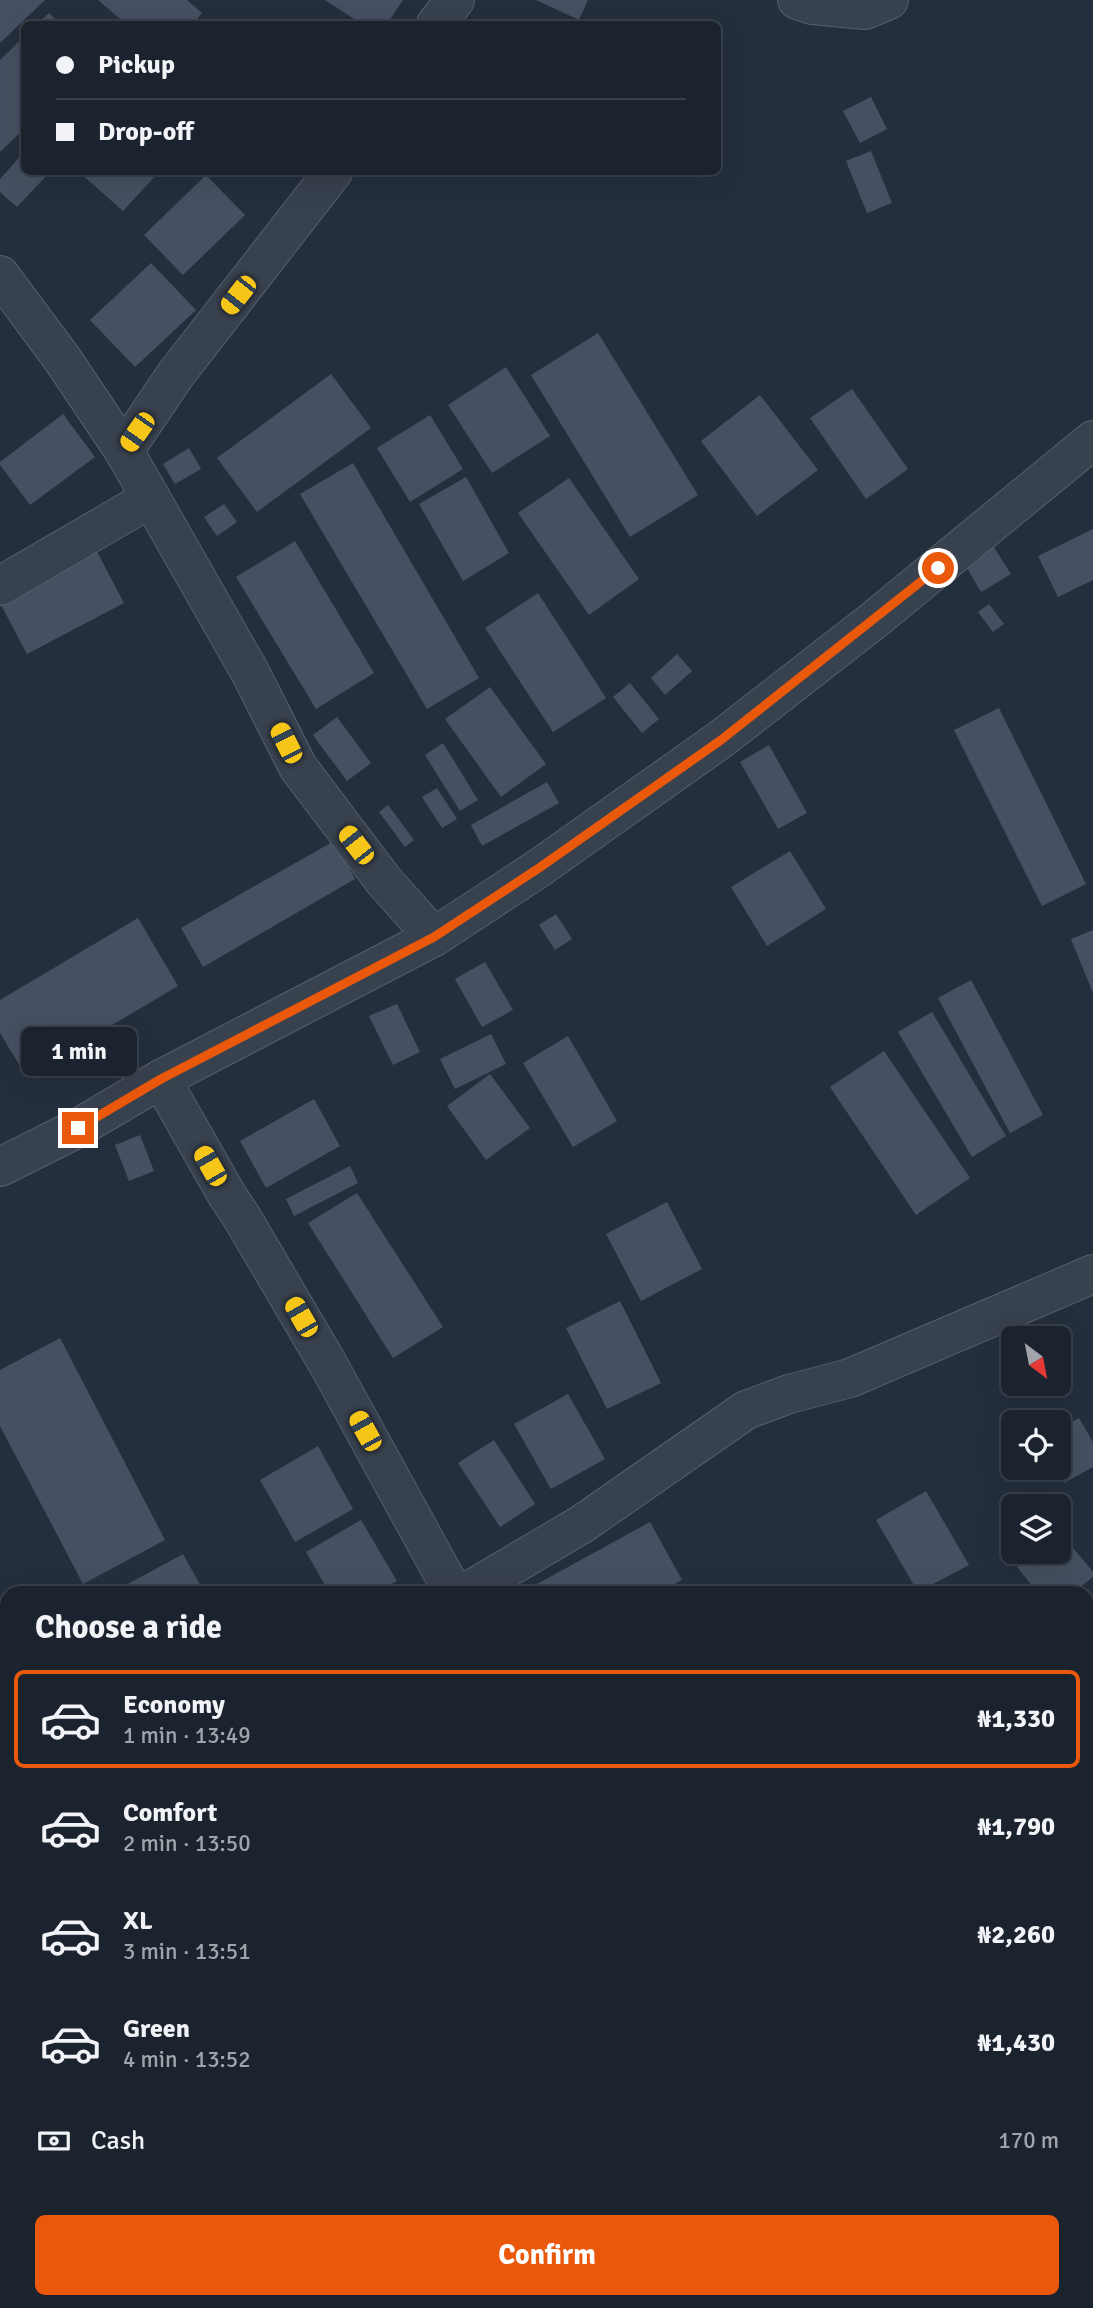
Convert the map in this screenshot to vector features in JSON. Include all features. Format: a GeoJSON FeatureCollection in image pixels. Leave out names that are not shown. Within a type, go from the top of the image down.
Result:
{"type":"FeatureCollection","features":[{"type":"Feature","properties":{"kind":"street"},"geometry":{"type":"LineString","coordinates":[[438,21],[455,0]]}},
{"type":"Feature","properties":{"kind":"street"},"geometry":{"type":"LineString","coordinates":[[797,0],[812,5],[865,9],[889,0]]}},
{"type":"Feature","properties":{"kind":"street"},"geometry":{"type":"LineString","coordinates":[[124,451],[176,374],[331,175]]}},
{"type":"Feature","properties":{"kind":"street"},"geometry":{"type":"LineString","coordinates":[[0,275],[63,360],[124,451],[250,672],[298,767],[384,881],[434,937]]}},
{"type":"Feature","properties":{"kind":"street"},"geometry":{"type":"LineString","coordinates":[[0,1167],[78,1128],[161,1079],[434,937],[539,868],[721,740],[885,612],[1093,440]]}},
{"type":"Feature","properties":{"kind":"street"},"geometry":{"type":"LineString","coordinates":[[0,586],[151,498]]}},
{"type":"Feature","properties":{"kind":"street"},"geometry":{"type":"LineString","coordinates":[[161,1079],[321,1352],[450,1586]]}},
{"type":"Feature","properties":{"kind":"street"},"geometry":{"type":"LineString","coordinates":[[477,1586],[582,1524],[746,1410],[789,1394],[850,1378],[1093,1274]]}},
{"type":"Feature","properties":{"kind":"building"},"geometry":{"type":"Polygon","coordinates":[[[0,0],[45,0],[21,21],[0,43],[0,0]]]}},
{"type":"Feature","properties":{"kind":"building"},"geometry":{"type":"Polygon","coordinates":[[[98,0],[187,0],[202,13],[195,21],[122,21],[98,0]]]}},
{"type":"Feature","properties":{"kind":"building"},"geometry":{"type":"Polygon","coordinates":[[[325,0],[403,0],[389,21],[357,21],[325,0]]]}},
{"type":"Feature","properties":{"kind":"building"},"geometry":{"type":"Polygon","coordinates":[[[536,0],[588,0],[579,20],[536,0]]]}},
{"type":"Feature","properties":{"kind":"building"},"geometry":{"type":"Polygon","coordinates":[[[49,13],[57,21],[40,21],[49,13]]]}},
{"type":"Feature","properties":{"kind":"building"},"geometry":{"type":"Polygon","coordinates":[[[21,40],[21,132],[0,152],[0,60],[21,40]]]}},
{"type":"Feature","properties":{"kind":"building"},"geometry":{"type":"Polygon","coordinates":[[[871,97],[887,129],[860,143],[843,111],[871,97]]]}},
{"type":"Feature","properties":{"kind":"building"},"geometry":{"type":"Polygon","coordinates":[[[871,151],[892,203],[867,213],[846,161],[871,151]]]}},
{"type":"Feature","properties":{"kind":"building"},"geometry":{"type":"Polygon","coordinates":[[[21,155],[21,175],[47,175],[17,207],[0,192],[0,179],[21,155]]]}},
{"type":"Feature","properties":{"kind":"building"},"geometry":{"type":"Polygon","coordinates":[[[82,175],[156,175],[123,211],[82,175]]]}},
{"type":"Feature","properties":{"kind":"building"},"geometry":{"type":"Polygon","coordinates":[[[206,175],[245,215],[183,275],[144,235],[206,175]]]}},
{"type":"Feature","properties":{"kind":"building"},"geometry":{"type":"Polygon","coordinates":[[[151,263],[196,310],[135,367],[90,320],[151,263]]]}},
{"type":"Feature","properties":{"kind":"building"},"geometry":{"type":"Polygon","coordinates":[[[598,333],[698,495],[630,537],[531,375],[598,333]]]}},
{"type":"Feature","properties":{"kind":"building"},"geometry":{"type":"Polygon","coordinates":[[[506,367],[550,436],[492,473],[448,405],[506,367]]]}},
{"type":"Feature","properties":{"kind":"building"},"geometry":{"type":"Polygon","coordinates":[[[331,374],[371,428],[257,512],[217,458],[331,374]]]}},
{"type":"Feature","properties":{"kind":"building"},"geometry":{"type":"Polygon","coordinates":[[[852,389],[908,469],[866,499],[810,418],[852,389]]]}},
{"type":"Feature","properties":{"kind":"building"},"geometry":{"type":"Polygon","coordinates":[[[760,395],[818,470],[757,516],[701,441],[760,395]]]}},
{"type":"Feature","properties":{"kind":"building"},"geometry":{"type":"Polygon","coordinates":[[[63,414],[95,457],[30,505],[0,462],[63,414]]]}},
{"type":"Feature","properties":{"kind":"building"},"geometry":{"type":"Polygon","coordinates":[[[430,415],[463,469],[410,502],[377,448],[430,415]]]}},
{"type":"Feature","properties":{"kind":"building"},"geometry":{"type":"Polygon","coordinates":[[[189,448],[201,469],[175,484],[163,464],[189,448]]]}},
{"type":"Feature","properties":{"kind":"building"},"geometry":{"type":"Polygon","coordinates":[[[353,463],[479,678],[427,709],[300,494],[353,463]]]}},
{"type":"Feature","properties":{"kind":"building"},"geometry":{"type":"Polygon","coordinates":[[[466,477],[509,553],[463,581],[419,504],[466,477]]]}},
{"type":"Feature","properties":{"kind":"building"},"geometry":{"type":"Polygon","coordinates":[[[569,478],[639,579],[589,615],[518,513],[569,478]]]}},
{"type":"Feature","properties":{"kind":"building"},"geometry":{"type":"Polygon","coordinates":[[[224,504],[237,522],[217,536],[204,517],[224,504]]]}},
{"type":"Feature","properties":{"kind":"building"},"geometry":{"type":"Polygon","coordinates":[[[1093,529],[1093,580],[1058,597],[1038,556],[1093,529]]]}},
{"type":"Feature","properties":{"kind":"building"},"geometry":{"type":"Polygon","coordinates":[[[295,541],[374,673],[316,709],[236,577],[295,541]]]}},
{"type":"Feature","properties":{"kind":"building"},"geometry":{"type":"Polygon","coordinates":[[[993,546],[1011,574],[981,592],[964,563],[993,546]]]}},
{"type":"Feature","properties":{"kind":"building"},"geometry":{"type":"Polygon","coordinates":[[[95,548],[124,603],[27,654],[0,603],[95,548]]]}},
{"type":"Feature","properties":{"kind":"building"},"geometry":{"type":"Polygon","coordinates":[[[538,593],[606,698],[553,732],[485,628],[538,593]]]}},
{"type":"Feature","properties":{"kind":"building"},"geometry":{"type":"Polygon","coordinates":[[[989,604],[1004,624],[993,632],[978,612],[989,604]]]}},
{"type":"Feature","properties":{"kind":"building"},"geometry":{"type":"Polygon","coordinates":[[[677,654],[692,671],[665,695],[651,678],[677,654]]]}},
{"type":"Feature","properties":{"kind":"building"},"geometry":{"type":"Polygon","coordinates":[[[630,683],[659,719],[642,733],[613,697],[630,683]]]}},
{"type":"Feature","properties":{"kind":"building"},"geometry":{"type":"Polygon","coordinates":[[[490,687],[546,764],[501,797],[445,719],[490,687]]]}},
{"type":"Feature","properties":{"kind":"building"},"geometry":{"type":"Polygon","coordinates":[[[999,708],[1086,884],[1042,906],[954,730],[999,708]]]}},
{"type":"Feature","properties":{"kind":"building"},"geometry":{"type":"Polygon","coordinates":[[[337,717],[371,763],[347,781],[313,735],[337,717]]]}},
{"type":"Feature","properties":{"kind":"building"},"geometry":{"type":"Polygon","coordinates":[[[443,743],[478,800],[460,811],[425,755],[443,743]]]}},
{"type":"Feature","properties":{"kind":"building"},"geometry":{"type":"Polygon","coordinates":[[[769,745],[807,813],[778,829],[740,762],[769,745]]]}},
{"type":"Feature","properties":{"kind":"building"},"geometry":{"type":"Polygon","coordinates":[[[547,782],[559,803],[482,846],[471,825],[547,782]]]}},
{"type":"Feature","properties":{"kind":"building"},"geometry":{"type":"Polygon","coordinates":[[[437,788],[457,819],[442,828],[422,797],[437,788]]]}},
{"type":"Feature","properties":{"kind":"building"},"geometry":{"type":"Polygon","coordinates":[[[388,805],[414,840],[405,847],[379,812],[388,805]]]}},
{"type":"Feature","properties":{"kind":"building"},"geometry":{"type":"Polygon","coordinates":[[[334,841],[355,879],[203,967],[181,928],[334,841]]]}},
{"type":"Feature","properties":{"kind":"building"},"geometry":{"type":"Polygon","coordinates":[[[790,851],[826,909],[767,946],[731,887],[790,851]]]}},
{"type":"Feature","properties":{"kind":"building"},"geometry":{"type":"Polygon","coordinates":[[[556,914],[572,939],[555,950],[539,925],[556,914]]]}},
{"type":"Feature","properties":{"kind":"building"},"geometry":{"type":"Polygon","coordinates":[[[138,918],[178,986],[26,1076],[0,1033],[0,1000],[138,918]]]}},
{"type":"Feature","properties":{"kind":"building"},"geometry":{"type":"Polygon","coordinates":[[[1093,930],[1093,993],[1071,939],[1093,930]]]}},
{"type":"Feature","properties":{"kind":"building"},"geometry":{"type":"Polygon","coordinates":[[[485,962],[513,1010],[482,1027],[455,979],[485,962]]]}},
{"type":"Feature","properties":{"kind":"building"},"geometry":{"type":"Polygon","coordinates":[[[971,980],[1043,1115],[1010,1133],[938,998],[971,980]]]}},
{"type":"Feature","properties":{"kind":"building"},"geometry":{"type":"Polygon","coordinates":[[[397,1004],[420,1052],[393,1065],[369,1016],[397,1004]]]}},
{"type":"Feature","properties":{"kind":"building"},"geometry":{"type":"Polygon","coordinates":[[[932,1012],[1006,1136],[972,1157],[898,1032],[932,1012]]]}},
{"type":"Feature","properties":{"kind":"building"},"geometry":{"type":"Polygon","coordinates":[[[491,1034],[506,1064],[455,1089],[440,1059],[491,1034]]]}},
{"type":"Feature","properties":{"kind":"building"},"geometry":{"type":"Polygon","coordinates":[[[568,1036],[617,1121],[573,1147],[523,1063],[568,1036]]]}},
{"type":"Feature","properties":{"kind":"building"},"geometry":{"type":"Polygon","coordinates":[[[884,1051],[970,1178],[916,1215],[830,1087],[884,1051]]]}},
{"type":"Feature","properties":{"kind":"building"},"geometry":{"type":"Polygon","coordinates":[[[490,1074],[530,1128],[486,1160],[447,1106],[490,1074]]]}},
{"type":"Feature","properties":{"kind":"building"},"geometry":{"type":"Polygon","coordinates":[[[314,1099],[340,1146],[266,1188],[240,1141],[314,1099]]]}},
{"type":"Feature","properties":{"kind":"building"},"geometry":{"type":"Polygon","coordinates":[[[140,1135],[154,1171],[129,1181],[115,1145],[140,1135]]]}},
{"type":"Feature","properties":{"kind":"building"},"geometry":{"type":"Polygon","coordinates":[[[350,1166],[358,1183],[294,1216],[286,1199],[350,1166]]]}},
{"type":"Feature","properties":{"kind":"building"},"geometry":{"type":"Polygon","coordinates":[[[357,1193],[443,1327],[393,1358],[308,1223],[357,1193]]]}},
{"type":"Feature","properties":{"kind":"building"},"geometry":{"type":"Polygon","coordinates":[[[667,1202],[702,1269],[641,1301],[606,1234],[667,1202]]]}},
{"type":"Feature","properties":{"kind":"building"},"geometry":{"type":"Polygon","coordinates":[[[620,1301],[661,1383],[607,1409],[566,1328],[620,1301]]]}},
{"type":"Feature","properties":{"kind":"building"},"geometry":{"type":"Polygon","coordinates":[[[60,1338],[165,1540],[83,1584],[0,1426],[0,1370],[60,1338]]]}},
{"type":"Feature","properties":{"kind":"building"},"geometry":{"type":"Polygon","coordinates":[[[568,1394],[605,1459],[551,1489],[514,1424],[568,1394]]]}},
{"type":"Feature","properties":{"kind":"building"},"geometry":{"type":"Polygon","coordinates":[[[1079,1418],[1093,1442],[1093,1467],[1071,1479],[1071,1422],[1079,1418]]]}},
{"type":"Feature","properties":{"kind":"building"},"geometry":{"type":"Polygon","coordinates":[[[494,1440],[535,1504],[500,1527],[458,1463],[494,1440]]]}},
{"type":"Feature","properties":{"kind":"building"},"geometry":{"type":"Polygon","coordinates":[[[318,1446],[353,1509],[295,1542],[260,1480],[318,1446]]]}},
{"type":"Feature","properties":{"kind":"building"},"geometry":{"type":"Polygon","coordinates":[[[926,1491],[969,1565],[929,1586],[914,1586],[876,1520],[926,1491]]]}},
{"type":"Feature","properties":{"kind":"building"},"geometry":{"type":"Polygon","coordinates":[[[361,1520],[397,1581],[388,1586],[326,1586],[306,1552],[361,1520]]]}},
{"type":"Feature","properties":{"kind":"building"},"geometry":{"type":"Polygon","coordinates":[[[650,1522],[682,1580],[671,1586],[533,1586],[650,1522]]]}},
{"type":"Feature","properties":{"kind":"building"},"geometry":{"type":"Polygon","coordinates":[[[1071,1545],[1093,1572],[1093,1577],[1082,1586],[1032,1586],[1017,1567],[1021,1564],[1071,1564],[1071,1545]]]}},
{"type":"Feature","properties":{"kind":"building"},"geometry":{"type":"Polygon","coordinates":[[[183,1554],[201,1586],[127,1586],[183,1554]]]}},
{"type":"Feature","properties":{"kind":"route"},"geometry":{"type":"LineString","coordinates":[[78,1128],[161,1079],[434,937],[539,868],[721,740],[938,568]]}}]}
